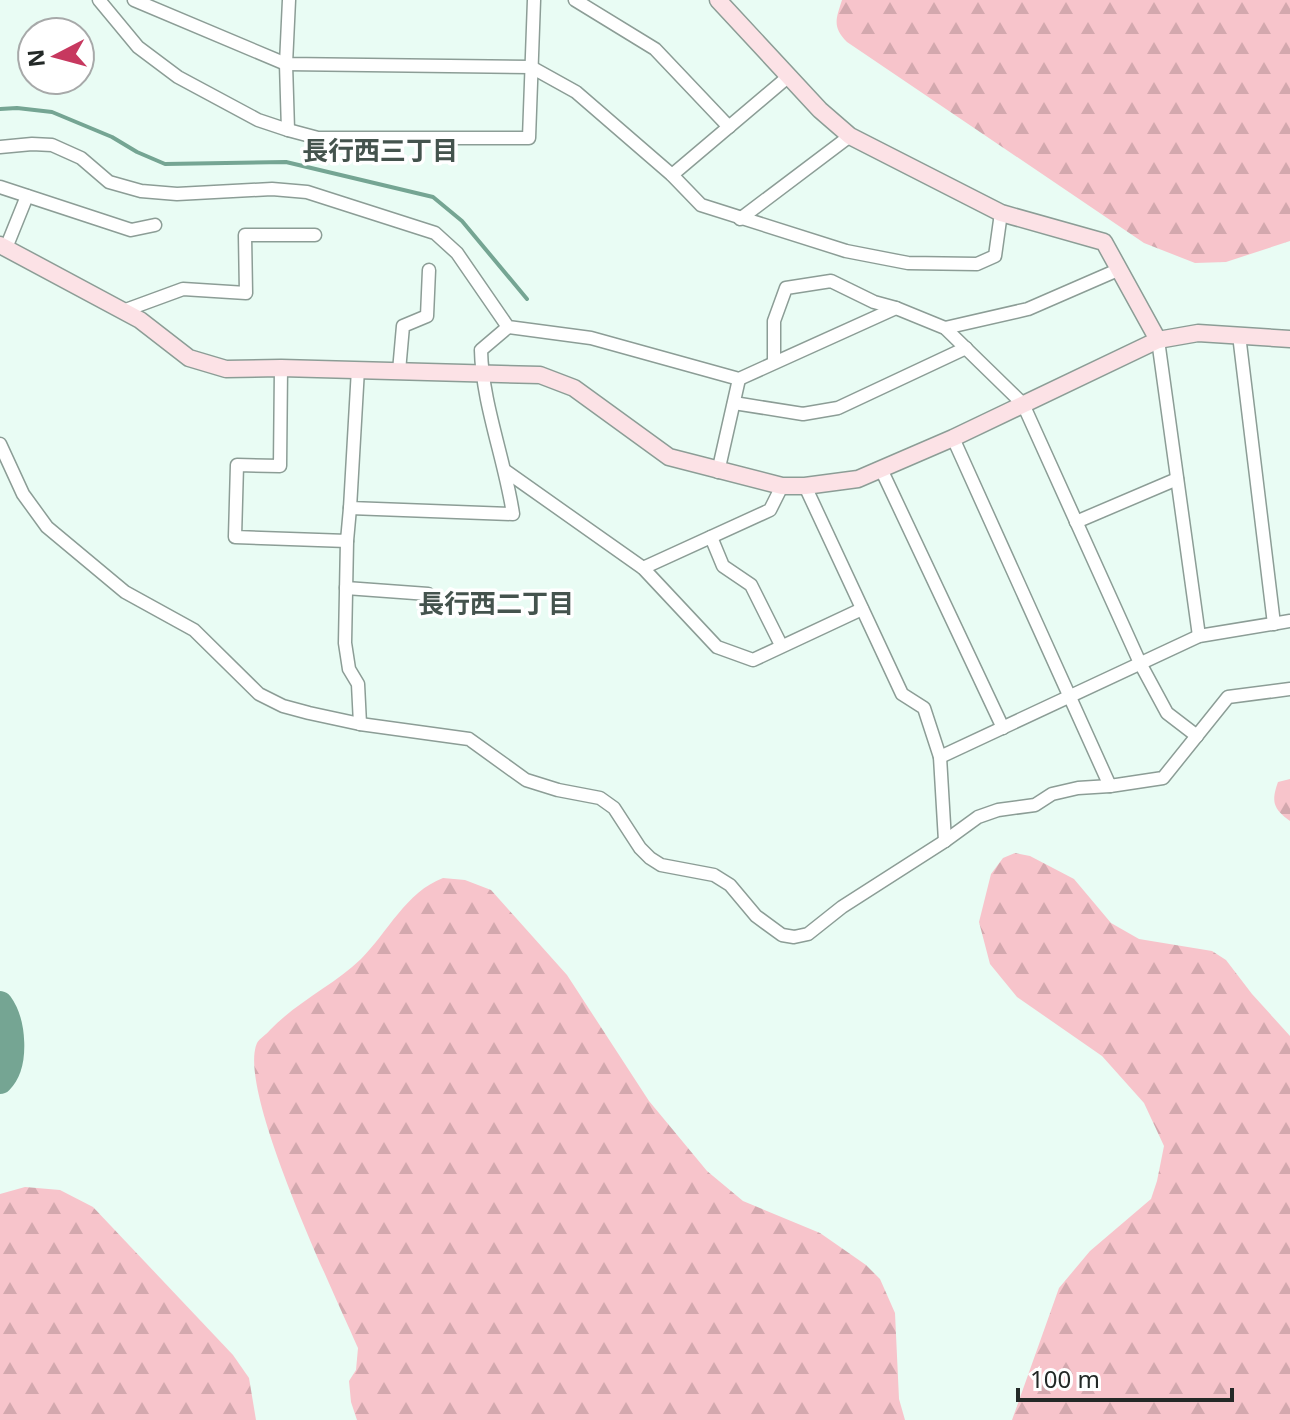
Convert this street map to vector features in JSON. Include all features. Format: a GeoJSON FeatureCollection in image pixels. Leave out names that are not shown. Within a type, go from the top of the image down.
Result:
{"type":"FeatureCollection","features":[{"type":"Feature","properties":{"kind":"street"},"geometry":{"type":"LineString","coordinates":[[99,0],[138,47],[178,77],[258,120],[318,138],[529,138],[534,0]]}},
{"type":"Feature","properties":{"kind":"street"},"geometry":{"type":"LineString","coordinates":[[134,0],[286,64],[531,67],[576,92],[672,175],[701,205],[846,251],[908,263],[977,264],[995,256],[1001,213]]}},
{"type":"Feature","properties":{"kind":"street"},"geometry":{"type":"LineString","coordinates":[[288,130],[286,64],[289,0]]}},
{"type":"Feature","properties":{"kind":"street"},"geometry":{"type":"LineString","coordinates":[[575,0],[655,49],[729,127]]}},
{"type":"Feature","properties":{"kind":"street"},"geometry":{"type":"LineString","coordinates":[[718,0],[820,110],[850,136],[1001,213],[1104,242],[1158,340],[1199,636]]}},
{"type":"Feature","properties":{"kind":"street"},"geometry":{"type":"LineString","coordinates":[[672,175],[789,76]]}},
{"type":"Feature","properties":{"kind":"street"},"geometry":{"type":"LineString","coordinates":[[740,219],[850,136]]}},
{"type":"Feature","properties":{"kind":"street"},"geometry":{"type":"LineString","coordinates":[[0,147],[52,145],[81,158],[109,182],[141,191],[177,194],[272,189],[307,192],[435,233],[457,253],[508,327],[591,338],[739,379],[896,308]]}},
{"type":"Feature","properties":{"kind":"street"},"geometry":{"type":"LineString","coordinates":[[0,187],[131,230],[155,225]]}},
{"type":"Feature","properties":{"kind":"street"},"geometry":{"type":"LineString","coordinates":[[27,196],[3,247],[140,320],[189,358],[226,369],[358,369],[540,375],[574,388],[669,457],[782,486],[858,479],[953,438],[1158,340],[1198,333],[1290,339]]}},
{"type":"Feature","properties":{"kind":"street"},"geometry":{"type":"LineString","coordinates":[[123,311],[183,289],[246,293],[245,235],[315,235]]}},
{"type":"Feature","properties":{"kind":"street"},"geometry":{"type":"LineString","coordinates":[[945,328],[1028,309],[1120,269]]}},
{"type":"Feature","properties":{"kind":"street"},"geometry":{"type":"LineString","coordinates":[[399,371],[403,326],[427,316],[429,270]]}},
{"type":"Feature","properties":{"kind":"street"},"geometry":{"type":"LineString","coordinates":[[774,362],[774,321],[786,288],[831,281],[874,302],[945,328],[1023,404],[1140,663],[1167,713],[1197,736]]}},
{"type":"Feature","properties":{"kind":"street"},"geometry":{"type":"LineString","coordinates":[[350,508],[513,514],[507,472],[482,374],[481,350],[508,327]]}},
{"type":"Feature","properties":{"kind":"street"},"geometry":{"type":"LineString","coordinates":[[1239,335],[1274,624]]}},
{"type":"Feature","properties":{"kind":"street"},"geometry":{"type":"LineString","coordinates":[[734,403],[803,414],[838,408],[966,348]]}},
{"type":"Feature","properties":{"kind":"street"},"geometry":{"type":"LineString","coordinates":[[281,368],[280,466],[237,465],[235,537],[347,541]]}},
{"type":"Feature","properties":{"kind":"street"},"geometry":{"type":"LineString","coordinates":[[358,369],[347,541],[345,643],[349,669],[358,684],[360,724]]}},
{"type":"Feature","properties":{"kind":"street"},"geometry":{"type":"LineString","coordinates":[[718,472],[739,379]]}},
{"type":"Feature","properties":{"kind":"street"},"geometry":{"type":"LineString","coordinates":[[953,438],[1110,786]]}},
{"type":"Feature","properties":{"kind":"street"},"geometry":{"type":"LineString","coordinates":[[0,444],[23,494],[47,527],[125,592],[194,630],[259,694],[283,706],[360,724],[469,739],[526,780],[600,798],[614,808],[650,858],[661,865],[714,875],[730,885],[756,916],[782,935],[794,937],[808,934],[842,907],[978,817],[998,810],[1035,805],[1052,794],[1078,788],[1163,778],[1228,697],[1290,689]]}},
{"type":"Feature","properties":{"kind":"street"},"geometry":{"type":"LineString","coordinates":[[881,469],[1003,728]]}},
{"type":"Feature","properties":{"kind":"street"},"geometry":{"type":"LineString","coordinates":[[507,472],[643,568],[717,647],[753,660],[862,609]]}},
{"type":"Feature","properties":{"kind":"street"},"geometry":{"type":"LineString","coordinates":[[1076,522],[1177,479]]}},
{"type":"Feature","properties":{"kind":"street"},"geometry":{"type":"LineString","coordinates":[[643,568],[770,510],[782,486]]}},
{"type":"Feature","properties":{"kind":"street"},"geometry":{"type":"LineString","coordinates":[[805,486],[902,694],[924,708],[940,757],[945,841]]}},
{"type":"Feature","properties":{"kind":"street"},"geometry":{"type":"LineString","coordinates":[[711,537],[723,566],[751,585],[781,645]]}},
{"type":"Feature","properties":{"kind":"street"},"geometry":{"type":"LineString","coordinates":[[346,588],[428,594]]}},
{"type":"Feature","properties":{"kind":"street"},"geometry":{"type":"LineString","coordinates":[[940,757],[1199,636],[1290,621]]}},
{"type":"Feature","properties":{"kind":"green space"},"geometry":{"type":"Polygon","coordinates":[[[842,0],[1290,0],[1290,241],[1226,262],[1195,263],[1144,243],[847,42],[839,32],[837,22],[842,0]]]}},
{"type":"Feature","properties":{"kind":"green space"},"geometry":{"type":"Polygon","coordinates":[[[1290,779],[1290,821],[1280,813],[1274,800],[1278,782],[1290,779]]]}},
{"type":"Feature","properties":{"kind":"green space"},"geometry":{"type":"Polygon","coordinates":[[[1015,853],[1030,856],[1074,879],[1111,923],[1139,939],[1212,951],[1226,960],[1290,1036],[1290,1420],[1012,1420],[1059,1288],[1090,1251],[1151,1199],[1164,1146],[1144,1103],[1102,1056],[1017,997],[990,964],[979,922],[991,874],[1003,858],[1015,853]]]}},
{"type":"Feature","properties":{"kind":"green space"},"geometry":{"type":"Polygon","coordinates":[[[443,878],[465,880],[491,890],[567,975],[649,1101],[707,1171],[743,1201],[820,1233],[866,1265],[880,1279],[895,1313],[899,1399],[905,1420],[357,1420],[349,1381],[356,1370],[358,1348],[291,1194],[274,1147],[254,1068],[257,1043],[292,1010],[361,959],[418,893],[443,878]]]}},
{"type":"Feature","properties":{"kind":"green space"},"geometry":{"type":"Polygon","coordinates":[[[25,1187],[60,1190],[93,1207],[233,1355],[249,1378],[256,1420],[0,1420],[0,1194],[25,1187]]]}},
{"type":"Feature","properties":{"kind":"waterway"},"geometry":{"type":"LineString","coordinates":[[0,109],[52,112],[165,164],[286,162],[433,197],[462,221],[527,299]]}},
{"type":"Feature","properties":{"kind":"waterway"},"geometry":{"type":"LineString","coordinates":[[0,1004],[8,1021],[11,1043],[9,1064],[0,1081]]}},
{"type":"Feature","properties":{"kind":"district","name":"長行西三丁目"},"geometry":{"type":"Point","coordinates":[380,151]}},
{"type":"Feature","properties":{"kind":"district","name":"長行西二丁目"},"geometry":{"type":"Point","coordinates":[496,604]}}]}
